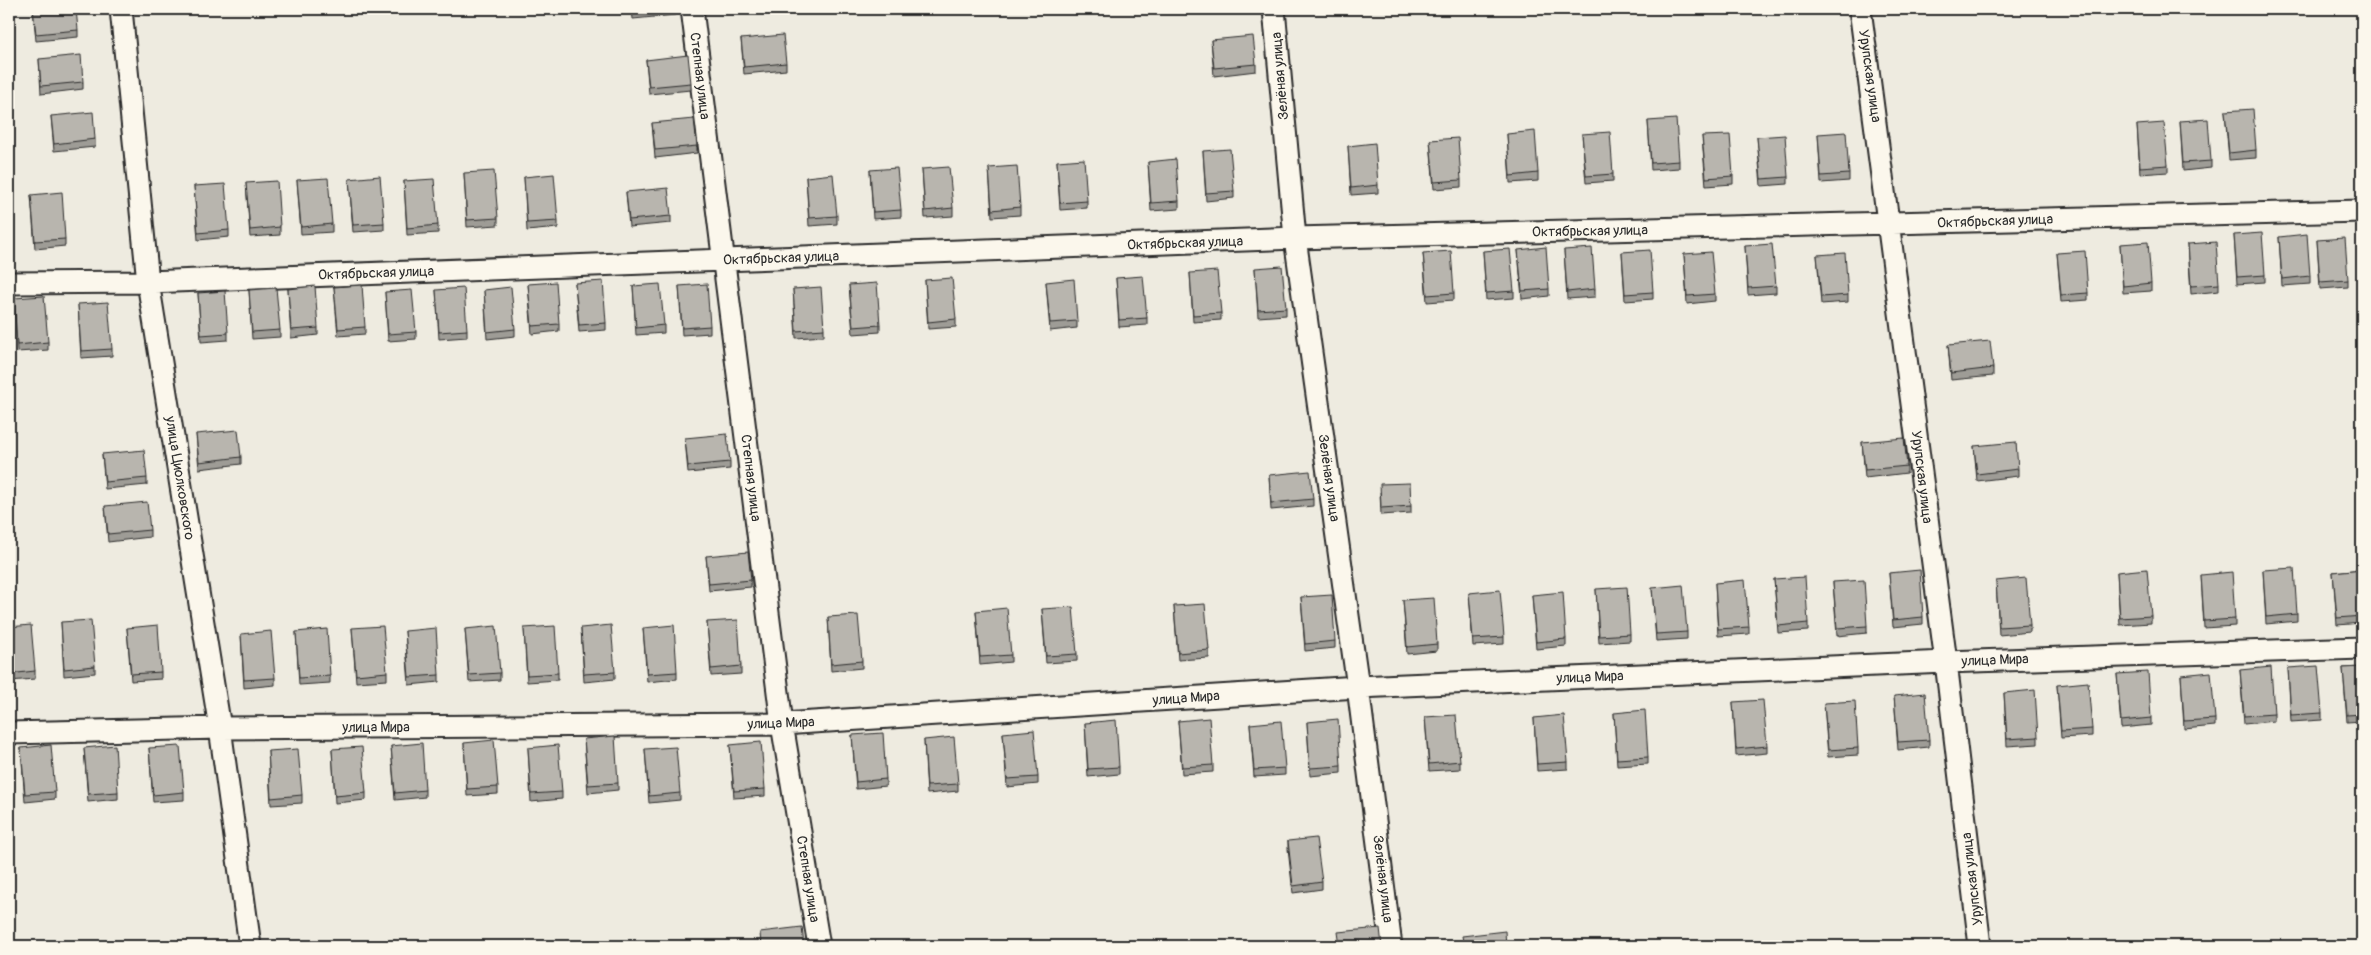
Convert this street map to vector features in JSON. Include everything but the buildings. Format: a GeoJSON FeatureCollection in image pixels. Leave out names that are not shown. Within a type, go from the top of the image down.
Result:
{"type":"FeatureCollection","features":[{"type":"Feature","properties":{"kind":"street","name":"улица Циолковского"},"geometry":{"type":"LineString","coordinates":[[121,9],[148,282],[220,728],[250,946]]}},
{"type":"Feature","properties":{"kind":"street","name":"Степная улица"},"geometry":{"type":"LineString","coordinates":[[692,9],[782,724],[819,946]]}},
{"type":"Feature","properties":{"kind":"street","name":"Зелёная улица"},"geometry":{"type":"LineString","coordinates":[[1274,9],[1296,238],[1358,687],[1391,946]]}},
{"type":"Feature","properties":{"kind":"street","name":"Урупская улица"},"geometry":{"type":"LineString","coordinates":[[1860,9],[1890,224],[1980,946]]}},
{"type":"Feature","properties":{"kind":"street","name":"Октябрьская улица"},"geometry":{"type":"LineString","coordinates":[[9,283],[148,282],[1296,238],[2362,211]]}},
{"type":"Feature","properties":{"kind":"street","name":"улица Мира"},"geometry":{"type":"LineString","coordinates":[[9,733],[220,728],[782,724],[1358,687],[1946,662],[2362,648]]}}]}
